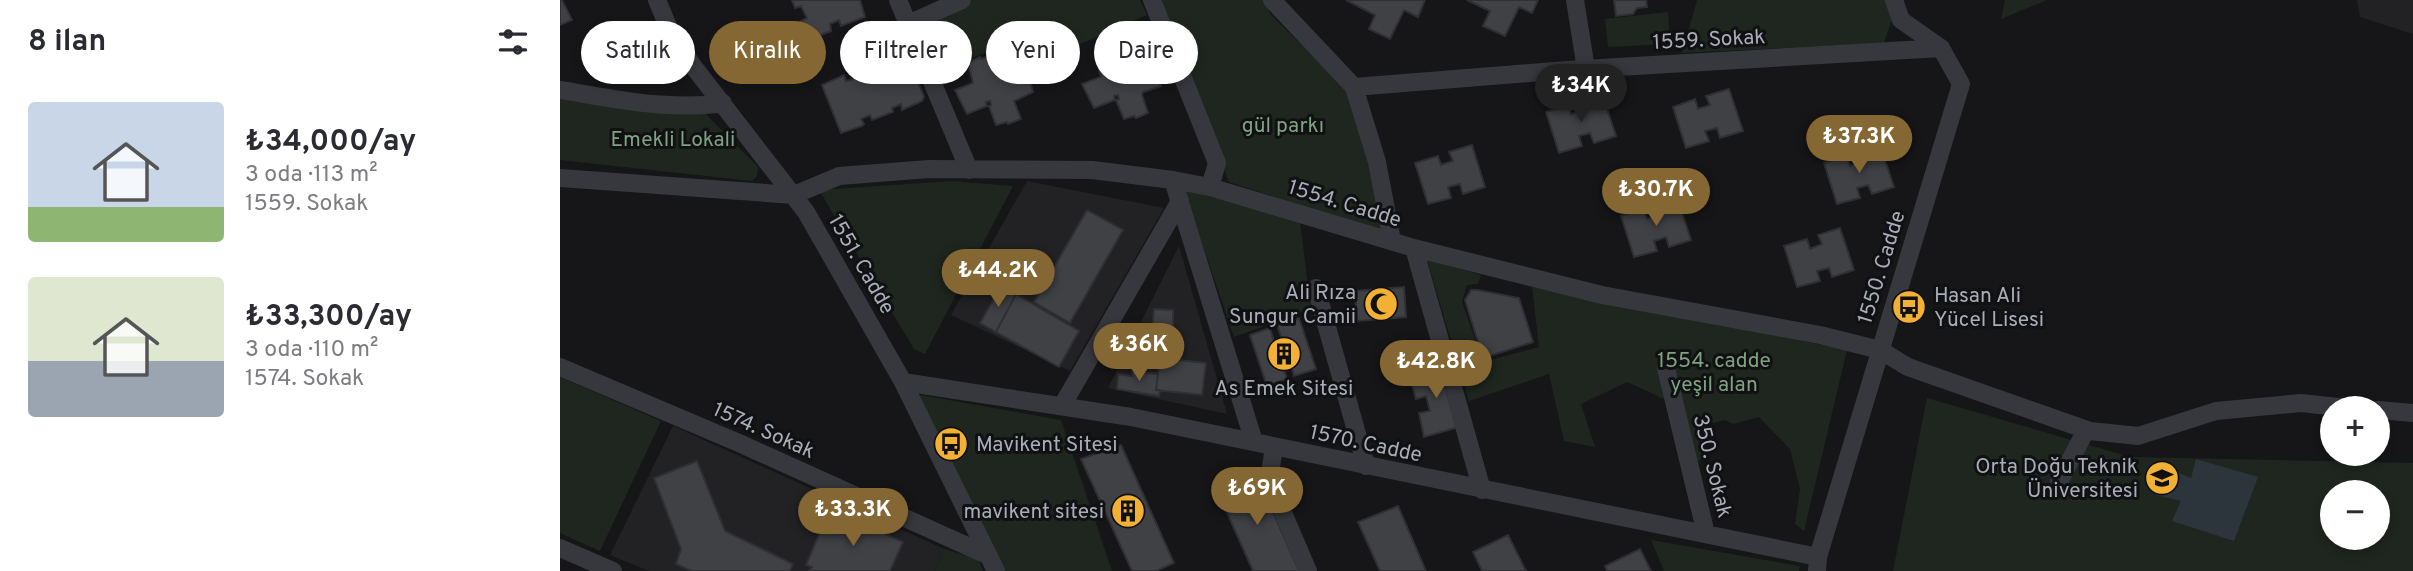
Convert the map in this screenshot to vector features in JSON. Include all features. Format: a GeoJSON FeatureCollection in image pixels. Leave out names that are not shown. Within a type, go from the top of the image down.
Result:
{"type":"FeatureCollection","features":[{"type":"Feature","properties":{"kind":"street","name":"1551. Cadde"},"geometry":{"type":"LineString","coordinates":[[657,0],[672,36],[692,66],[794,195],[903,382],[996,571]]}},
{"type":"Feature","properties":{"kind":"street"},"geometry":{"type":"LineString","coordinates":[[898,0],[907,21]]}},
{"type":"Feature","properties":{"kind":"street"},"geometry":{"type":"LineString","coordinates":[[915,21],[962,0]]}},
{"type":"Feature","properties":{"kind":"street"},"geometry":{"type":"LineString","coordinates":[[1152,0],[1217,163],[1210,187]]}},
{"type":"Feature","properties":{"kind":"street"},"geometry":{"type":"LineString","coordinates":[[1272,0],[1354,87],[1377,162],[1392,241]]}},
{"type":"Feature","properties":{"kind":"street"},"geometry":{"type":"LineString","coordinates":[[1575,0],[1586,69]]}},
{"type":"Feature","properties":{"kind":"street","name":"1550. Cadde"},"geometry":{"type":"LineString","coordinates":[[1817,564],[1961,84],[1941,48],[1901,20],[1894,0]]}},
{"type":"Feature","properties":{"kind":"street","name":"1559. Sokak"},"geometry":{"type":"LineString","coordinates":[[1354,87],[1586,69],[1941,48]]}},
{"type":"Feature","properties":{"kind":"street"},"geometry":{"type":"LineString","coordinates":[[933,84],[969,170]]}},
{"type":"Feature","properties":{"kind":"street"},"geometry":{"type":"LineString","coordinates":[[560,90],[657,106],[723,103]]}},
{"type":"Feature","properties":{"kind":"street","name":"1554. Cadde"},"geometry":{"type":"LineString","coordinates":[[794,195],[839,176],[929,169],[1092,170],[1173,180],[1210,187],[1414,248],[1602,295],[1820,335],[1880,350],[1908,367],[2086,430],[2137,436],[2216,411],[2301,403],[2320,405]]}},
{"type":"Feature","properties":{"kind":"street"},"geometry":{"type":"LineString","coordinates":[[560,178],[794,195]]}},
{"type":"Feature","properties":{"kind":"street"},"geometry":{"type":"LineString","coordinates":[[1173,180],[1254,442]]}},
{"type":"Feature","properties":{"kind":"street"},"geometry":{"type":"LineString","coordinates":[[1062,406],[1180,201]]}},
{"type":"Feature","properties":{"kind":"street"},"geometry":{"type":"LineString","coordinates":[[1414,248],[1482,490]]}},
{"type":"Feature","properties":{"kind":"street"},"geometry":{"type":"LineString","coordinates":[[1316,288],[1366,466]]}},
{"type":"Feature","properties":{"kind":"street","name":"1574. Sokak"},"geometry":{"type":"LineString","coordinates":[[560,366],[751,448],[987,555]]}},
{"type":"Feature","properties":{"kind":"street","name":"350. Sokak"},"geometry":{"type":"LineString","coordinates":[[1666,368],[1706,534]]}},
{"type":"Feature","properties":{"kind":"street","name":"1570. Cadde"},"geometry":{"type":"LineString","coordinates":[[903,382],[1130,417],[1706,534],[1817,564]]}},
{"type":"Feature","properties":{"kind":"street"},"geometry":{"type":"LineString","coordinates":[[2390,411],[2413,413]]}},
{"type":"Feature","properties":{"kind":"street"},"geometry":{"type":"LineString","coordinates":[[2059,482],[2086,430]]}},
{"type":"Feature","properties":{"kind":"street"},"geometry":{"type":"LineString","coordinates":[[1274,447],[1269,480],[1308,571]]}},
{"type":"Feature","properties":{"kind":"street"},"geometry":{"type":"LineString","coordinates":[[560,548],[613,571]]}},
{"type":"Feature","properties":{"kind":"shaded area"},"geometry":{"type":"Polygon","coordinates":[[[2357,0],[2413,0],[2413,34],[2360,17],[2357,0]]]}},
{"type":"Feature","properties":{"kind":"shaded area"},"geometry":{"type":"Polygon","coordinates":[[[1027,181],[1164,208],[1070,371],[951,315],[1027,181]]]}},
{"type":"Feature","properties":{"kind":"shaded area"},"geometry":{"type":"Polygon","coordinates":[[[1179,246],[1227,414],[1108,388],[1179,246]]]}},
{"type":"Feature","properties":{"kind":"shaded area"},"geometry":{"type":"Polygon","coordinates":[[[673,426],[944,549],[935,571],[649,571],[610,555],[673,426]]]}},
{"type":"Feature","properties":{"kind":"shaded area"},"geometry":{"type":"Polygon","coordinates":[[[2196,459],[2258,477],[2234,541],[2172,521],[2181,501],[2156,495],[2169,469],[2191,478],[2196,459]]]}},
{"type":"Feature","properties":{"kind":"green space"},"geometry":{"type":"Polygon","coordinates":[[[973,0],[1140,0],[1147,15],[1133,21],[1094,21],[1094,38],[1080,44],[1080,21],[986,21],[986,53],[972,58],[972,21],[923,21],[973,0]]]}},
{"type":"Feature","properties":{"kind":"green space","name":"gül parkı"},"geometry":{"type":"Polygon","coordinates":[[[1155,0],[1264,0],[1271,15],[1358,100],[1381,231],[1229,182],[1189,84],[1198,84],[1198,21],[1164,21],[1155,0]]]}},
{"type":"Feature","properties":{"kind":"green space"},"geometry":{"type":"Polygon","coordinates":[[[1697,0],[1886,0],[1892,19],[1884,43],[1682,53],[1697,0]]]}},
{"type":"Feature","properties":{"kind":"green space"},"geometry":{"type":"Polygon","coordinates":[[[2005,0],[2047,0],[2001,19],[2005,0]]]}},
{"type":"Feature","properties":{"kind":"green space"},"geometry":{"type":"Polygon","coordinates":[[[1668,12],[1670,44],[1608,47],[1605,19],[1668,12]]]}},
{"type":"Feature","properties":{"kind":"green space","name":"Emekli Lokali"},"geometry":{"type":"Polygon","coordinates":[[[560,94],[701,109],[758,167],[757,176],[752,181],[560,160],[560,94]]]}},
{"type":"Feature","properties":{"kind":"green space"},"geometry":{"type":"Polygon","coordinates":[[[952,181],[1013,186],[925,354],[914,349],[819,190],[952,181]]]}},
{"type":"Feature","properties":{"kind":"green space"},"geometry":{"type":"Polygon","coordinates":[[[1183,187],[1300,222],[1311,309],[1234,337],[1183,187]]]}},
{"type":"Feature","properties":{"kind":"green space","name":"1554. cadde yeşil alan"},"geometry":{"type":"Polygon","coordinates":[[[1427,260],[1481,275],[1478,284],[1467,285],[1462,302],[1483,362],[1539,347],[1532,287],[1847,350],[1804,531],[1795,524],[1800,489],[1790,449],[1759,417],[1733,424],[1725,420],[1704,425],[1709,456],[1689,465],[1674,400],[1662,398],[1627,382],[1581,404],[1595,447],[1564,441],[1549,374],[1469,401],[1427,260]]]}},
{"type":"Feature","properties":{"kind":"green space"},"geometry":{"type":"Polygon","coordinates":[[[560,377],[661,421],[600,551],[560,533],[560,377]]]}},
{"type":"Feature","properties":{"kind":"green space"},"geometry":{"type":"Polygon","coordinates":[[[915,394],[1061,420],[1112,571],[1005,571],[915,394]]]}},
{"type":"Feature","properties":{"kind":"green space","name":"Orta Doğu Teknik Üniversitesi"},"geometry":{"type":"Polygon","coordinates":[[[1927,398],[2130,457],[2320,461],[2320,466],[2390,466],[2390,463],[2413,463],[2413,571],[1893,571],[1927,398]]]}},
{"type":"Feature","properties":{"kind":"green space"},"geometry":{"type":"Polygon","coordinates":[[[1651,540],[1800,566],[1799,571],[1664,571],[1651,540]]]}},
{"type":"Feature","properties":{"kind":"green space"},"geometry":{"type":"Polygon","coordinates":[[[944,549],[978,559],[983,571],[935,571],[944,549]]]}},
{"type":"Feature","properties":{"kind":"building"},"geometry":{"type":"Polygon","coordinates":[[[560,0],[572,20],[560,25],[560,0]]]}},
{"type":"Feature","properties":{"kind":"building"},"geometry":{"type":"Polygon","coordinates":[[[792,0],[860,0],[865,17],[840,23],[839,20],[830,24],[831,31],[826,33],[826,21],[801,21],[807,18],[801,6],[795,8],[792,0]]]}},
{"type":"Feature","properties":{"kind":"building"},"geometry":{"type":"Polygon","coordinates":[[[1346,0],[1425,0],[1418,17],[1404,10],[1390,39],[1369,29],[1375,15],[1346,0]]]}},
{"type":"Feature","properties":{"kind":"building"},"geometry":{"type":"Polygon","coordinates":[[[1467,0],[1538,0],[1532,13],[1519,7],[1505,36],[1483,26],[1490,11],[1467,0]]]}},
{"type":"Feature","properties":{"kind":"building"},"geometry":{"type":"Polygon","coordinates":[[[1614,0],[1646,0],[1647,7],[1637,8],[1633,14],[1616,16],[1614,0]]]}},
{"type":"Feature","properties":{"kind":"building"},"geometry":{"type":"Polygon","coordinates":[[[980,57],[986,57],[986,84],[1031,84],[1033,92],[1014,101],[1021,119],[996,125],[989,106],[990,101],[986,102],[987,106],[967,114],[955,90],[973,83],[972,61],[980,57]]]}},
{"type":"Feature","properties":{"kind":"building"},"geometry":{"type":"Polygon","coordinates":[[[840,77],[840,84],[919,84],[924,97],[922,101],[902,110],[901,104],[892,108],[893,112],[872,120],[870,115],[861,119],[864,124],[862,126],[841,133],[822,85],[840,77]]]}},
{"type":"Feature","properties":{"kind":"building"},"geometry":{"type":"Polygon","coordinates":[[[1094,80],[1094,84],[1161,86],[1143,92],[1148,113],[1124,119],[1116,100],[1119,99],[1118,95],[1114,96],[1115,100],[1094,108],[1082,84],[1094,80]]]}},
{"type":"Feature","properties":{"kind":"building"},"geometry":{"type":"Polygon","coordinates":[[[1729,89],[1743,131],[1720,138],[1717,128],[1705,131],[1709,141],[1686,148],[1673,107],[1695,99],[1698,109],[1710,105],[1706,96],[1729,89]]]}},
{"type":"Feature","properties":{"kind":"building"},"geometry":{"type":"Polygon","coordinates":[[[1602,94],[1616,136],[1594,143],[1590,133],[1579,136],[1582,146],[1559,153],[1546,112],[1569,105],[1571,114],[1584,110],[1580,101],[1602,94]]]}},
{"type":"Feature","properties":{"kind":"building"},"geometry":{"type":"Polygon","coordinates":[[[1472,145],[1485,187],[1463,194],[1460,184],[1448,187],[1451,198],[1428,204],[1415,163],[1438,156],[1441,165],[1453,161],[1449,152],[1472,145]]]}},
{"type":"Feature","properties":{"kind":"building"},"geometry":{"type":"Polygon","coordinates":[[[1880,145],[1894,187],[1872,194],[1868,185],[1857,188],[1860,198],[1837,204],[1824,163],[1847,156],[1850,166],[1862,161],[1858,152],[1880,145]]]}},
{"type":"Feature","properties":{"kind":"building"},"geometry":{"type":"Polygon","coordinates":[[[1677,198],[1691,240],[1669,247],[1666,237],[1654,241],[1657,251],[1634,257],[1621,216],[1644,209],[1647,219],[1659,214],[1655,205],[1677,198]]]}},
{"type":"Feature","properties":{"kind":"building"},"geometry":{"type":"Polygon","coordinates":[[[1087,210],[1123,230],[1070,323],[1034,302],[1087,210]]]}},
{"type":"Feature","properties":{"kind":"building"},"geometry":{"type":"Polygon","coordinates":[[[1840,228],[1854,270],[1832,277],[1829,268],[1817,271],[1820,281],[1797,287],[1784,246],[1807,239],[1810,249],[1822,244],[1818,235],[1840,228]]]}},
{"type":"Feature","properties":{"kind":"building"},"geometry":{"type":"Polygon","coordinates":[[[1001,286],[1016,294],[996,332],[980,323],[1001,286]]]}},
{"type":"Feature","properties":{"kind":"building","name":"Ali Rıza Sungur Camii"},"geometry":{"type":"Polygon","coordinates":[[[1404,287],[1406,317],[1357,321],[1355,291],[1404,287]]]}},
{"type":"Feature","properties":{"kind":"building"},"geometry":{"type":"Polygon","coordinates":[[[1471,290],[1519,298],[1533,342],[1483,358],[1465,300],[1471,290]]]}},
{"type":"Feature","properties":{"kind":"building"},"geometry":{"type":"Polygon","coordinates":[[[1016,294],[1079,331],[1059,367],[996,332],[1016,294]]]}},
{"type":"Feature","properties":{"kind":"building"},"geometry":{"type":"Polygon","coordinates":[[[1154,309],[1173,310],[1173,332],[1152,330],[1154,309]]]}},
{"type":"Feature","properties":{"kind":"building","name":"As Emek Sitesi"},"geometry":{"type":"Polygon","coordinates":[[[1299,318],[1316,369],[1294,376],[1290,361],[1282,363],[1287,379],[1267,386],[1250,335],[1270,328],[1276,348],[1284,345],[1277,325],[1299,318]]]}},
{"type":"Feature","properties":{"kind":"building"},"geometry":{"type":"Polygon","coordinates":[[[1160,358],[1206,363],[1202,395],[1156,390],[1160,358]]]}},
{"type":"Feature","properties":{"kind":"building"},"geometry":{"type":"Polygon","coordinates":[[[1442,362],[1462,426],[1424,437],[1419,413],[1430,411],[1426,396],[1416,399],[1409,374],[1442,362]]]}},
{"type":"Feature","properties":{"kind":"building"},"geometry":{"type":"Polygon","coordinates":[[[1132,371],[1158,374],[1156,390],[1160,390],[1159,396],[1117,389],[1118,374],[1132,376],[1132,371]]]}},
{"type":"Feature","properties":{"kind":"building","name":"mavikent sitesi"},"geometry":{"type":"Polygon","coordinates":[[[1121,445],[1174,563],[1156,571],[1132,571],[1081,459],[1121,445]]]}},
{"type":"Feature","properties":{"kind":"building"},"geometry":{"type":"Polygon","coordinates":[[[697,461],[725,531],[793,564],[790,571],[691,571],[676,564],[681,549],[654,478],[697,461]]]}},
{"type":"Feature","properties":{"kind":"building"},"geometry":{"type":"Polygon","coordinates":[[[1257,476],[1299,571],[1253,571],[1217,490],[1257,476]]]}},
{"type":"Feature","properties":{"kind":"building"},"geometry":{"type":"Polygon","coordinates":[[[1398,506],[1426,571],[1380,571],[1358,522],[1398,506]]]}},
{"type":"Feature","properties":{"kind":"building"},"geometry":{"type":"Polygon","coordinates":[[[837,512],[903,542],[890,571],[809,571],[812,567],[806,565],[823,525],[830,528],[837,512]]]}},
{"type":"Feature","properties":{"kind":"building"},"geometry":{"type":"Polygon","coordinates":[[[1508,535],[1526,571],[1482,571],[1473,552],[1508,535]]]}},
{"type":"Feature","properties":{"kind":"building"},"geometry":{"type":"Polygon","coordinates":[[[1640,549],[1651,571],[1607,571],[1605,566],[1640,549]]]}},
{"type":"Feature","properties":{"kind":"place","name":"Ali Rıza Sungur Camii"},"geometry":{"type":"Point","coordinates":[1381,304]}},
{"type":"Feature","properties":{"kind":"place","name":"Hasan Ali Yücel Lisesi"},"geometry":{"type":"Point","coordinates":[1909,307]}},
{"type":"Feature","properties":{"kind":"place","name":"As Emek Sitesi"},"geometry":{"type":"Point","coordinates":[1284,354]}},
{"type":"Feature","properties":{"kind":"place","name":"Mavikent Sitesi"},"geometry":{"type":"Point","coordinates":[951,444]}},
{"type":"Feature","properties":{"kind":"place","name":"Orta Doğu Teknik Üniversitesi"},"geometry":{"type":"Point","coordinates":[2162,478]}},
{"type":"Feature","properties":{"kind":"place","name":"mavikent sitesi"},"geometry":{"type":"Point","coordinates":[1128,511]}}]}
